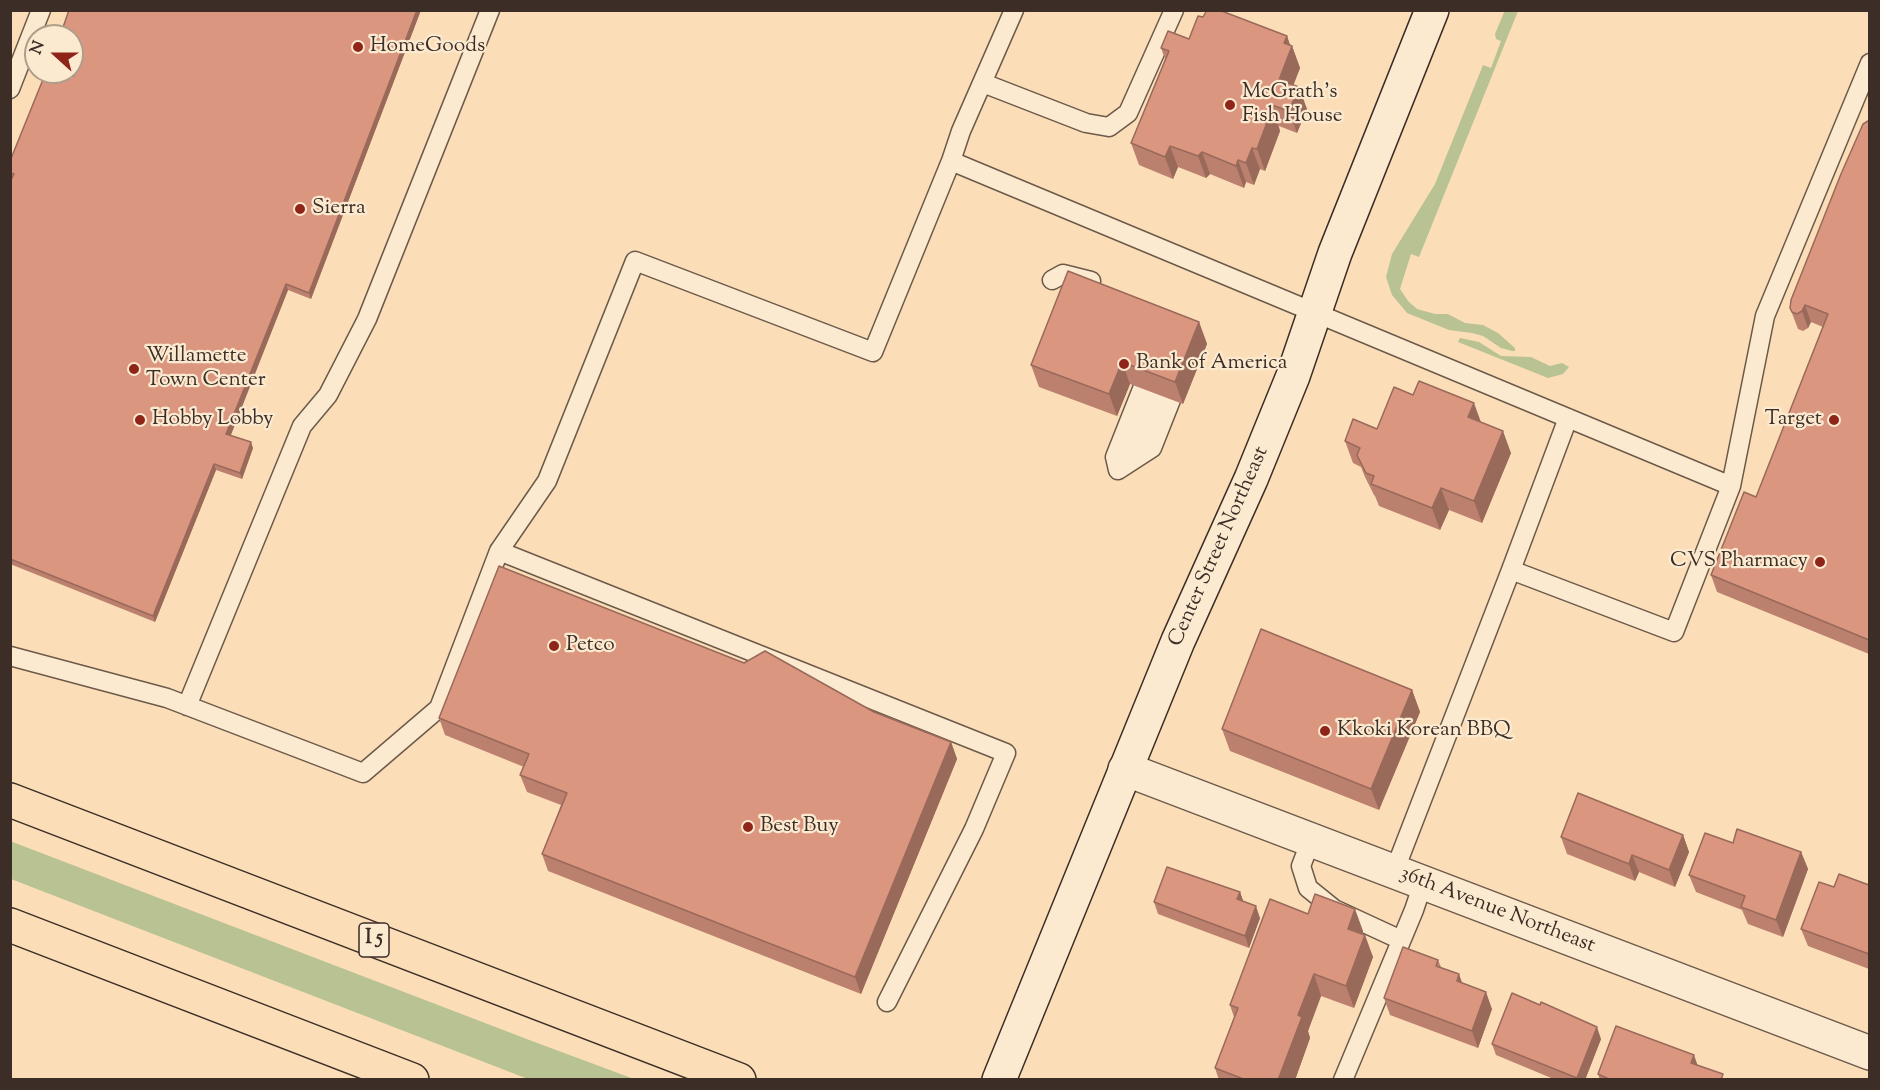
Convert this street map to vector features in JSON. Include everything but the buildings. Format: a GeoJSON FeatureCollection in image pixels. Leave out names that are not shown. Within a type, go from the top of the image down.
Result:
{"type":"FeatureCollection","features":[{"type":"Feature","properties":{"kind":"highway","name":"I 5"},"geometry":{"type":"LineString","coordinates":[[10,800],[739,1080]]}},
{"type":"Feature","properties":{"kind":"highway"},"geometry":{"type":"LineString","coordinates":[[10,925],[412,1080]]}},
{"type":"Feature","properties":{"kind":"main road","name":"Center Street Northeast"},"geometry":{"type":"LineString","coordinates":[[1005,1065],[1178,641],[1251,479],[1293,376],[1335,253],[1432,10]]}},
{"type":"Feature","properties":{"kind":"main road","name":"36th Avenue Northeast"},"geometry":{"type":"LineString","coordinates":[[1125,769],[1869,1053]]}},
{"type":"Feature","properties":{"kind":"lane"},"geometry":{"type":"LineString","coordinates":[[10,89],[41,10]]}},
{"type":"Feature","properties":{"kind":"lane"},"geometry":{"type":"LineString","coordinates":[[187,706],[302,426],[328,395],[367,319],[489,10]]}},
{"type":"Feature","properties":{"kind":"lane"},"geometry":{"type":"LineString","coordinates":[[10,656],[167,698],[363,773],[439,708],[499,551],[547,481],[635,261],[873,352],[951,161],[961,131],[1014,10]]}},
{"type":"Feature","properties":{"kind":"lane"},"geometry":{"type":"LineString","coordinates":[[983,83],[1086,123],[1109,127],[1128,113],[1174,10]]}},
{"type":"Feature","properties":{"kind":"lane"},"geometry":{"type":"LineString","coordinates":[[1511,570],[1674,632],[1731,486],[1765,316],[1869,63]]}},
{"type":"Feature","properties":{"kind":"lane"},"geometry":{"type":"LineString","coordinates":[[951,161],[1731,486]]}},
{"type":"Feature","properties":{"kind":"lane"},"geometry":{"type":"LineString","coordinates":[[1052,280],[1063,274],[1102,286]]}},
{"type":"Feature","properties":{"kind":"lane"},"geometry":{"type":"LineString","coordinates":[[1118,470],[1134,448],[1156,394]]}},
{"type":"Feature","properties":{"kind":"lane"},"geometry":{"type":"LineString","coordinates":[[1343,1080],[1401,940],[1409,877],[1511,570],[1569,418]]}},
{"type":"Feature","properties":{"kind":"lane"},"geometry":{"type":"LineString","coordinates":[[499,551],[1006,753],[974,829],[887,1002]]}},
{"type":"Feature","properties":{"kind":"lane"},"geometry":{"type":"LineString","coordinates":[[1311,840],[1301,867],[1308,888],[1334,909],[1401,940]]}},
{"type":"Feature","properties":{"kind":"green space"},"geometry":{"type":"Polygon","coordinates":[[[1505,10],[1518,11],[1419,257],[1411,254],[1400,289],[1417,309],[1435,314],[1448,314],[1465,323],[1483,325],[1498,333],[1515,348],[1515,351],[1501,348],[1483,336],[1449,330],[1407,313],[1392,295],[1386,277],[1392,254],[1435,184],[1483,65],[1491,68],[1501,41],[1496,39],[1495,34],[1505,10]]]}},
{"type":"Feature","properties":{"kind":"green space"},"geometry":{"type":"Polygon","coordinates":[[[1460,338],[1479,342],[1501,356],[1531,357],[1550,366],[1562,363],[1569,367],[1563,374],[1548,378],[1458,342],[1460,338]]]}},
{"type":"Feature","properties":{"kind":"green space"},"geometry":{"type":"Polygon","coordinates":[[[10,841],[634,1079],[528,1079],[11,879],[10,841]]]}},
{"type":"Feature","properties":{"kind":"place","name":"HomeGoods"},"geometry":{"type":"Point","coordinates":[358,47]}},
{"type":"Feature","properties":{"kind":"place","name":"McGrath's Fish House"},"geometry":{"type":"Point","coordinates":[1230,105]}},
{"type":"Feature","properties":{"kind":"place","name":"Sierra"},"geometry":{"type":"Point","coordinates":[300,209]}},
{"type":"Feature","properties":{"kind":"place","name":"Bank of America"},"geometry":{"type":"Point","coordinates":[1124,364]}},
{"type":"Feature","properties":{"kind":"place","name":"Willamette Town Center"},"geometry":{"type":"Point","coordinates":[134,369]}},
{"type":"Feature","properties":{"kind":"place","name":"Hobby Lobby"},"geometry":{"type":"Point","coordinates":[140,420]}},
{"type":"Feature","properties":{"kind":"place","name":"Target"},"geometry":{"type":"Point","coordinates":[1834,420]}},
{"type":"Feature","properties":{"kind":"place","name":"CVS Pharmacy"},"geometry":{"type":"Point","coordinates":[1820,562]}},
{"type":"Feature","properties":{"kind":"place","name":"Petco"},"geometry":{"type":"Point","coordinates":[554,646]}},
{"type":"Feature","properties":{"kind":"place","name":"Kkoki Korean BBQ"},"geometry":{"type":"Point","coordinates":[1325,731]}},
{"type":"Feature","properties":{"kind":"place","name":"Best Buy"},"geometry":{"type":"Point","coordinates":[748,827]}}]}
